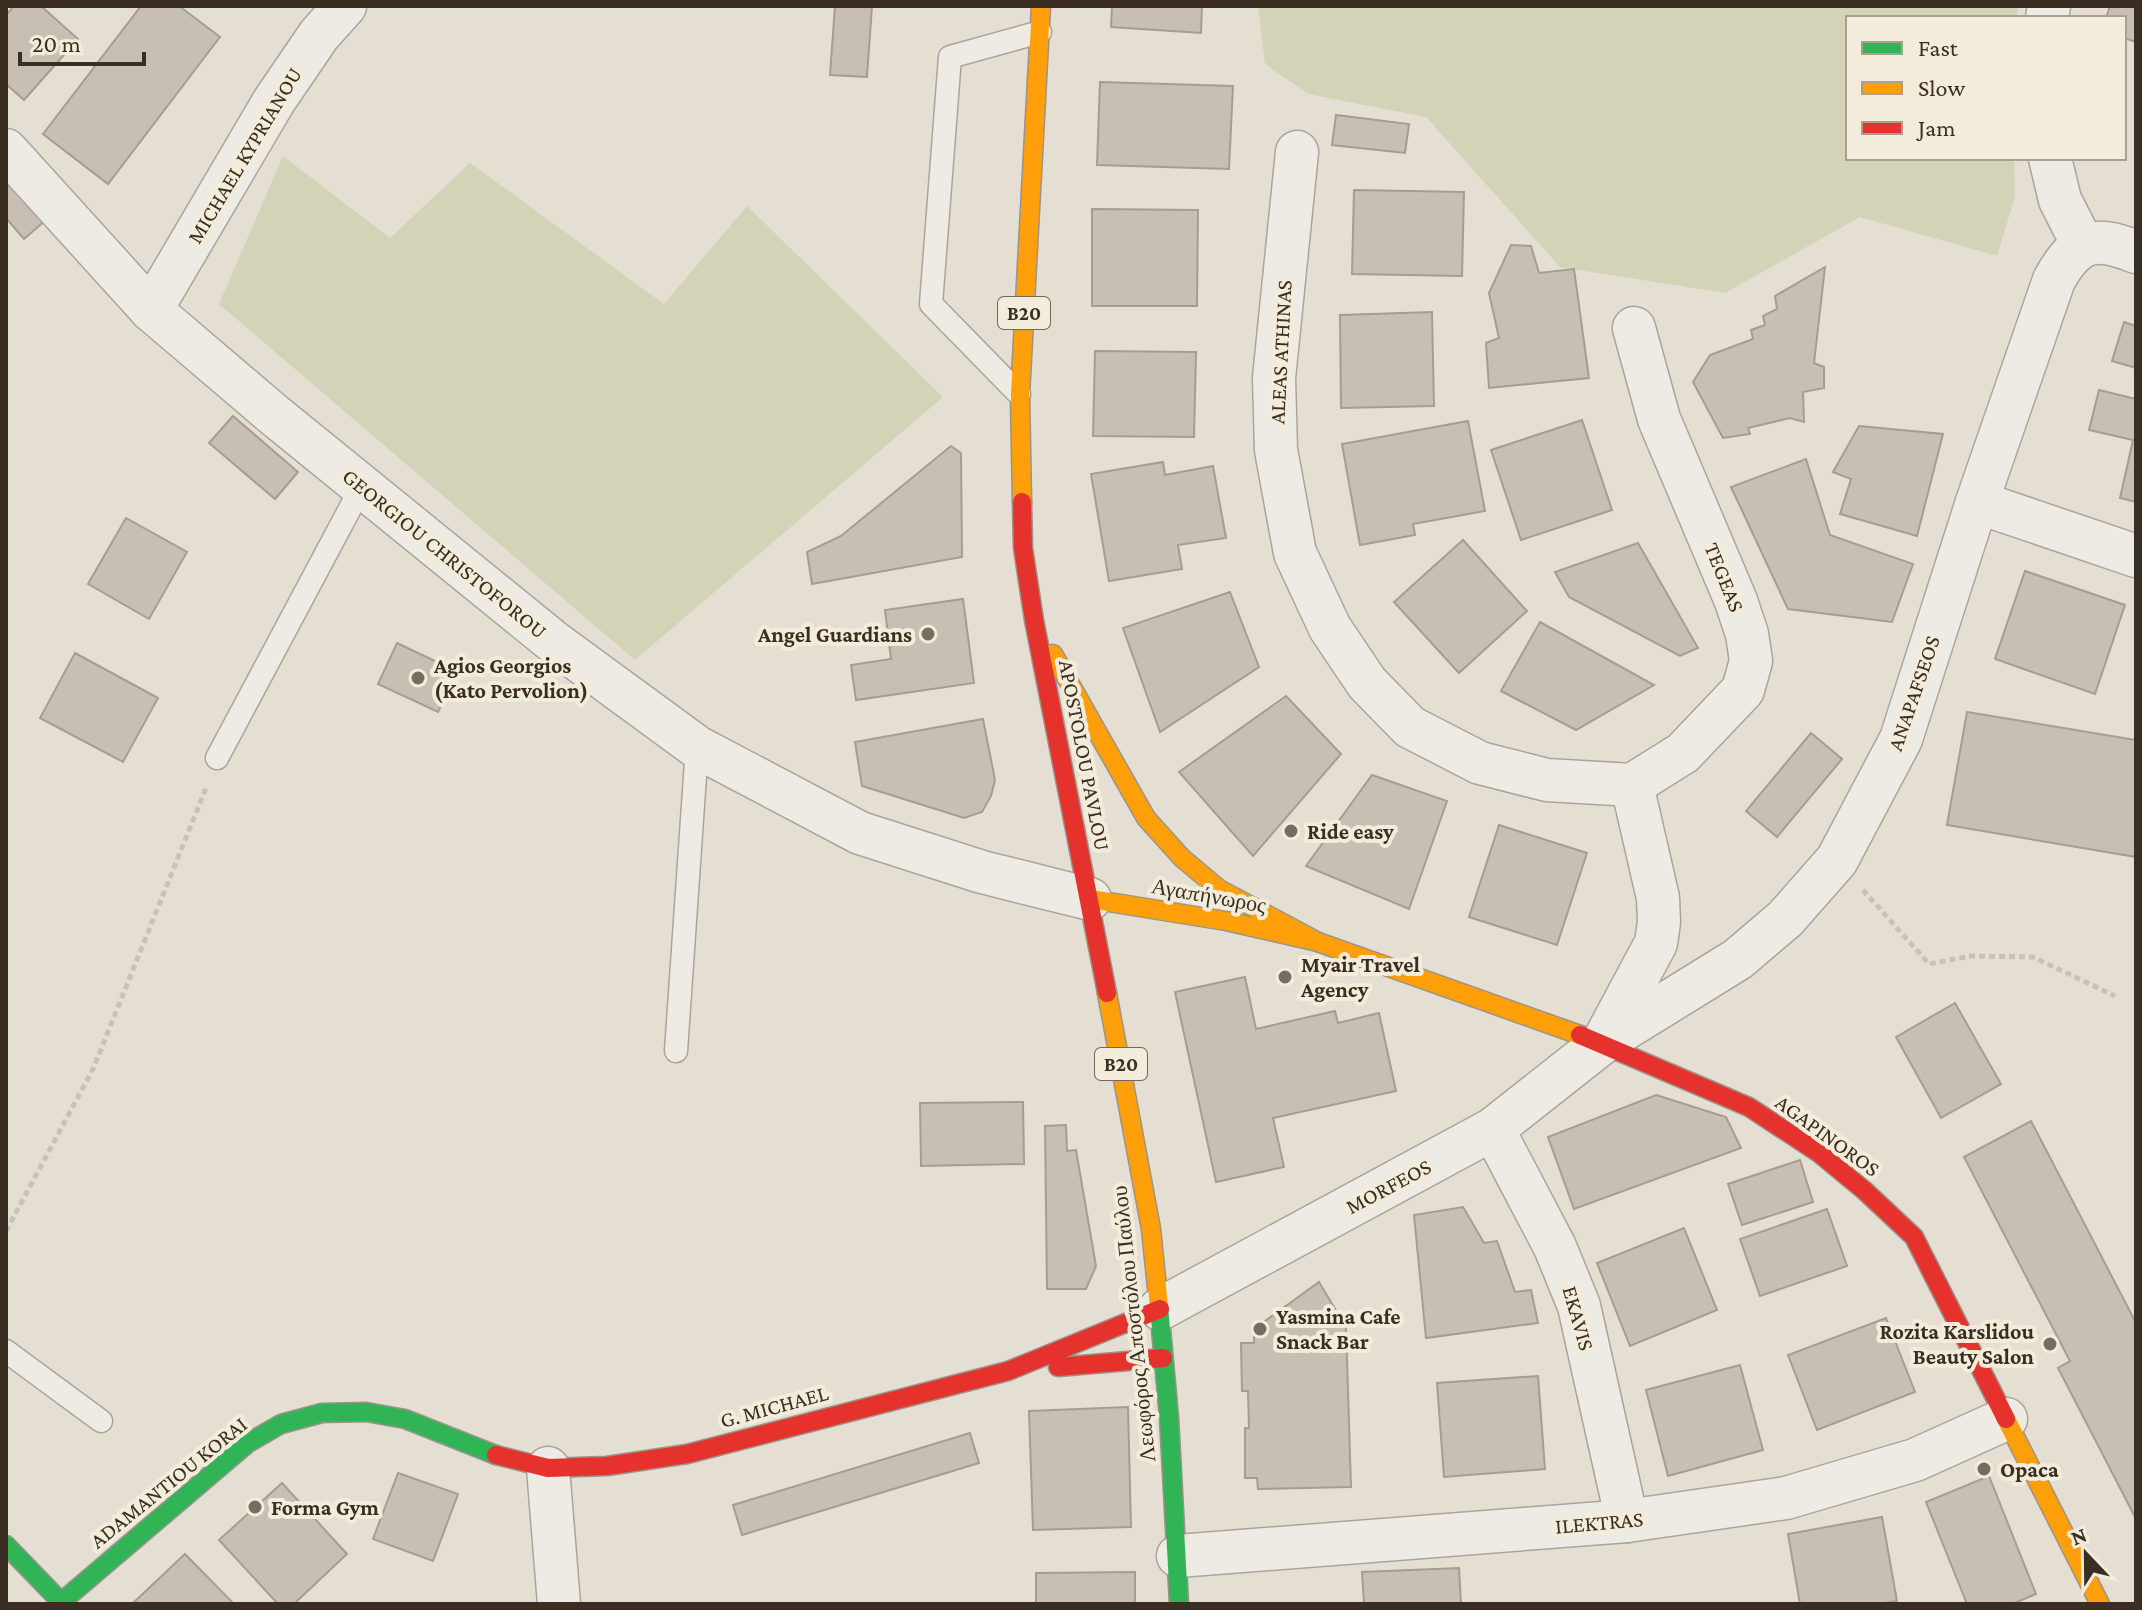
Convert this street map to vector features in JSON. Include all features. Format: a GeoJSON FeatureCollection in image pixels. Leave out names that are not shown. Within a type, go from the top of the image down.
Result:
{"type":"FeatureCollection","features":[{"type":"Feature","properties":{"kind":"main road","name":"B20"},"geometry":{"type":"LineString","coordinates":[[1034,620],[1023,548],[1020,395],[1041,6]]}},
{"type":"Feature","properties":{"kind":"main road","name":"APOSTOLOU PAVLOU"},"geometry":{"type":"LineString","coordinates":[[1034,620],[1090,899]]}},
{"type":"Feature","properties":{"kind":"main road"},"geometry":{"type":"LineString","coordinates":[[1034,620],[1146,818],[1182,858],[1219,889],[1318,942]]}},
{"type":"Feature","properties":{"kind":"main road","name":"Αγαπήνωρος"},"geometry":{"type":"LineString","coordinates":[[1090,899],[1226,921],[1318,942]]}},
{"type":"Feature","properties":{"kind":"main road","name":"Λεωφόρος Αποστόλου Παύλου"},"geometry":{"type":"LineString","coordinates":[[1090,899],[1151,1229],[1160,1309],[1179,1604]]}},
{"type":"Feature","properties":{"kind":"main road","name":"AGAPINOROS"},"geometry":{"type":"LineString","coordinates":[[1318,942],[1602,1043],[1749,1107],[1819,1153],[1865,1191],[1914,1237],[2100,1604]]}},
{"type":"Feature","properties":{"kind":"main road","name":"G. MICHAEL"},"geometry":{"type":"LineString","coordinates":[[548,1468],[607,1466],[687,1454],[1008,1371],[1160,1309]]}},
{"type":"Feature","properties":{"kind":"main road","name":"G. MICHAEL"},"geometry":{"type":"LineString","coordinates":[[1008,1371],[1163,1358]]}},
{"type":"Feature","properties":{"kind":"main road","name":"ADAMANTIOU KORAI"},"geometry":{"type":"LineString","coordinates":[[60,1603],[248,1443],[281,1424],[322,1413],[366,1412],[405,1419],[492,1454],[548,1468]]}},
{"type":"Feature","properties":{"kind":"main road"},"geometry":{"type":"LineString","coordinates":[[6,1545],[60,1603]]}},
{"type":"Feature","properties":{"kind":"street","name":"MICHAEL KYPRIANOU"},"geometry":{"type":"LineString","coordinates":[[151,310],[274,101],[319,35],[345,6]]}},
{"type":"Feature","properties":{"kind":"street","name":"GEORGIOU CHRISTOFOROU"},"geometry":{"type":"LineString","coordinates":[[6,150],[151,310],[555,643],[697,747],[860,833],[982,872],[1090,899]]}},
{"type":"Feature","properties":{"kind":"street","name":"ALEAS ATHINAS"},"geometry":{"type":"LineString","coordinates":[[1297,152],[1274,378],[1276,450],[1295,553],[1330,628],[1367,683],[1410,727],[1480,763],[1547,780],[1632,785]]}},
{"type":"Feature","properties":{"kind":"street"},"geometry":{"type":"LineString","coordinates":[[2050,160],[2060,200],[2083,245],[2109,243],[2136,252]]}},
{"type":"Feature","properties":{"kind":"street","name":"ANAPAFSEOS"},"geometry":{"type":"LineString","coordinates":[[1602,1043],[1738,959],[1785,919],[1837,860],[1901,739],[1977,502],[2054,280],[2072,253],[2083,245]]}},
{"type":"Feature","properties":{"kind":"street","name":"TEGEAS"},"geometry":{"type":"LineString","coordinates":[[1632,785],[1683,753],[1743,690],[1751,661],[1747,634],[1736,601],[1659,419],[1634,328]]}},
{"type":"Feature","properties":{"kind":"street"},"geometry":{"type":"LineString","coordinates":[[1977,502],[2136,556]]}},
{"type":"Feature","properties":{"kind":"street"},"geometry":{"type":"LineString","coordinates":[[1602,1043],[1656,943],[1659,922],[1658,898],[1632,785]]}},
{"type":"Feature","properties":{"kind":"street","name":"MORFEOS"},"geometry":{"type":"LineString","coordinates":[[1160,1309],[1493,1129],[1602,1043]]}},
{"type":"Feature","properties":{"kind":"street","name":"EKAVIS"},"geometry":{"type":"LineString","coordinates":[[1493,1129],[1555,1247],[1579,1306],[1627,1521]]}},
{"type":"Feature","properties":{"kind":"street","name":"ILEKTRAS"},"geometry":{"type":"LineString","coordinates":[[1178,1556],[1627,1521],[1786,1498],[1915,1460],[2006,1419]]}},
{"type":"Feature","properties":{"kind":"street"},"geometry":{"type":"LineString","coordinates":[[548,1468],[559,1604]]}},
{"type":"Feature","properties":{"kind":"lane"},"geometry":{"type":"LineString","coordinates":[[1020,395],[931,304],[950,57],[1040,32]]}},
{"type":"Feature","properties":{"kind":"lane"},"geometry":{"type":"LineString","coordinates":[[217,758],[362,486]]}},
{"type":"Feature","properties":{"kind":"lane"},"geometry":{"type":"LineString","coordinates":[[676,1051],[697,747]]}},
{"type":"Feature","properties":{"kind":"lane"},"geometry":{"type":"LineString","coordinates":[[6,1351],[101,1421]]}},
{"type":"Feature","properties":{"kind":"path"},"geometry":{"type":"LineString","coordinates":[[6,1231],[93,1069],[217,758]]}},
{"type":"Feature","properties":{"kind":"path"},"geometry":{"type":"LineString","coordinates":[[1837,860],[1929,964],[1970,956],[2033,957],[2115,996]]}},
{"type":"Feature","properties":{"kind":"green space"},"geometry":{"type":"Polygon","coordinates":[[[1258,6],[2018,6],[2017,16],[1846,16],[1846,160],[2014,160],[2015,197],[1997,256],[1860,217],[1725,293],[1560,267],[1426,117],[1308,94],[1265,64],[1258,6]]]}},
{"type":"Feature","properties":{"kind":"green space"},"geometry":{"type":"Polygon","coordinates":[[[283,156],[390,238],[470,163],[664,304],[747,206],[943,397],[635,660],[219,304],[283,156]]]}},
{"type":"Feature","properties":{"kind":"building"},"geometry":{"type":"Polygon","coordinates":[[[14,6],[41,6],[78,39],[24,100],[6,84],[6,15],[14,6]]]}},
{"type":"Feature","properties":{"kind":"building"},"geometry":{"type":"Polygon","coordinates":[[[141,6],[179,6],[220,37],[108,184],[43,134],[141,6]]]}},
{"type":"Feature","properties":{"kind":"building"},"geometry":{"type":"Polygon","coordinates":[[[835,6],[872,6],[867,77],[830,75],[835,6]]]}},
{"type":"Feature","properties":{"kind":"building"},"geometry":{"type":"Polygon","coordinates":[[[1112,6],[1202,6],[1201,33],[1111,27],[1112,6]]]}},
{"type":"Feature","properties":{"kind":"building"},"geometry":{"type":"Polygon","coordinates":[[[2110,6],[2136,6],[2136,42],[2126,39],[2126,16],[2107,16],[2110,6]]]}},
{"type":"Feature","properties":{"kind":"building"},"geometry":{"type":"Polygon","coordinates":[[[1100,82],[1233,86],[1229,169],[1097,165],[1100,82]]]}},
{"type":"Feature","properties":{"kind":"building"},"geometry":{"type":"Polygon","coordinates":[[[1336,115],[1409,124],[1405,153],[1332,145],[1336,115]]]}},
{"type":"Feature","properties":{"kind":"building"},"geometry":{"type":"Polygon","coordinates":[[[6,172],[47,219],[24,239],[6,218],[6,172]]]}},
{"type":"Feature","properties":{"kind":"building"},"geometry":{"type":"Polygon","coordinates":[[[1354,190],[1464,192],[1462,276],[1352,274],[1354,190]]]}},
{"type":"Feature","properties":{"kind":"building"},"geometry":{"type":"Polygon","coordinates":[[[1092,209],[1198,210],[1197,306],[1092,306],[1092,209]]]}},
{"type":"Feature","properties":{"kind":"building"},"geometry":{"type":"Polygon","coordinates":[[[1511,245],[1531,246],[1539,273],[1574,269],[1589,378],[1489,388],[1486,343],[1499,338],[1489,293],[1511,245]]]}},
{"type":"Feature","properties":{"kind":"building"},"geometry":{"type":"Polygon","coordinates":[[[1825,267],[1814,363],[1824,367],[1824,388],[1803,392],[1804,422],[1790,418],[1748,428],[1750,434],[1723,438],[1693,382],[1710,355],[1753,339],[1751,330],[1765,325],[1763,316],[1777,309],[1775,296],[1825,267]]]}},
{"type":"Feature","properties":{"kind":"building"},"geometry":{"type":"Polygon","coordinates":[[[1432,312],[1434,406],[1341,408],[1340,315],[1432,312]]]}},
{"type":"Feature","properties":{"kind":"building"},"geometry":{"type":"Polygon","coordinates":[[[2124,322],[2136,326],[2136,368],[2112,361],[2124,322]]]}},
{"type":"Feature","properties":{"kind":"building"},"geometry":{"type":"Polygon","coordinates":[[[1095,351],[1196,352],[1194,437],[1093,436],[1095,351]]]}},
{"type":"Feature","properties":{"kind":"building"},"geometry":{"type":"Polygon","coordinates":[[[2099,390],[2136,399],[2136,502],[2120,498],[2133,440],[2089,430],[2099,390]]]}},
{"type":"Feature","properties":{"kind":"building"},"geometry":{"type":"Polygon","coordinates":[[[233,416],[298,472],[275,499],[209,443],[233,416]]]}},
{"type":"Feature","properties":{"kind":"building"},"geometry":{"type":"Polygon","coordinates":[[[1582,420],[1612,510],[1521,540],[1491,450],[1582,420]]]}},
{"type":"Feature","properties":{"kind":"building"},"geometry":{"type":"Polygon","coordinates":[[[1468,421],[1485,511],[1413,524],[1415,535],[1360,545],[1342,444],[1468,421]]]}},
{"type":"Feature","properties":{"kind":"building"},"geometry":{"type":"Polygon","coordinates":[[[1859,426],[1943,434],[1917,536],[1840,514],[1851,479],[1833,472],[1859,426]]]}},
{"type":"Feature","properties":{"kind":"building"},"geometry":{"type":"Polygon","coordinates":[[[951,446],[961,453],[962,557],[812,584],[807,552],[841,536],[951,446]]]}},
{"type":"Feature","properties":{"kind":"building"},"geometry":{"type":"Polygon","coordinates":[[[1806,459],[1830,535],[1913,564],[1892,622],[1788,609],[1731,487],[1806,459]]]}},
{"type":"Feature","properties":{"kind":"building"},"geometry":{"type":"Polygon","coordinates":[[[1163,462],[1165,475],[1213,466],[1226,538],[1178,545],[1182,569],[1109,581],[1091,474],[1163,462]]]}},
{"type":"Feature","properties":{"kind":"building"},"geometry":{"type":"Polygon","coordinates":[[[126,518],[187,552],[149,619],[88,584],[126,518]]]}},
{"type":"Feature","properties":{"kind":"building"},"geometry":{"type":"Polygon","coordinates":[[[1463,540],[1527,611],[1459,673],[1394,602],[1463,540]]]}},
{"type":"Feature","properties":{"kind":"building"},"geometry":{"type":"Polygon","coordinates":[[[1638,543],[1698,648],[1680,656],[1569,597],[1555,572],[1638,543]]]}},
{"type":"Feature","properties":{"kind":"building"},"geometry":{"type":"Polygon","coordinates":[[[2025,571],[2125,605],[2095,694],[1995,659],[2025,571]]]}},
{"type":"Feature","properties":{"kind":"building"},"geometry":{"type":"Polygon","coordinates":[[[1230,592],[1259,667],[1160,732],[1123,628],[1230,592]]]}},
{"type":"Feature","properties":{"kind":"building","name":"Angel Guardians"},"geometry":{"type":"Polygon","coordinates":[[[963,599],[974,683],[856,700],[851,665],[891,659],[885,610],[963,599]]]}},
{"type":"Feature","properties":{"kind":"building"},"geometry":{"type":"Polygon","coordinates":[[[1540,622],[1654,685],[1576,730],[1501,691],[1540,622]]]}},
{"type":"Feature","properties":{"kind":"building","name":"Agios Georgios (Kato Pervolion)"},"geometry":{"type":"Polygon","coordinates":[[[397,643],[458,672],[438,712],[378,684],[397,643]]]}},
{"type":"Feature","properties":{"kind":"building"},"geometry":{"type":"Polygon","coordinates":[[[75,653],[158,698],[123,762],[40,718],[75,653]]]}},
{"type":"Feature","properties":{"kind":"building"},"geometry":{"type":"Polygon","coordinates":[[[1286,696],[1341,754],[1253,856],[1179,772],[1286,696]]]}},
{"type":"Feature","properties":{"kind":"building"},"geometry":{"type":"Polygon","coordinates":[[[1967,712],[2136,740],[2136,857],[1947,825],[1967,712]]]}},
{"type":"Feature","properties":{"kind":"building"},"geometry":{"type":"Polygon","coordinates":[[[983,719],[995,780],[982,812],[964,818],[862,786],[855,742],[983,719]]]}},
{"type":"Feature","properties":{"kind":"building"},"geometry":{"type":"Polygon","coordinates":[[[1811,733],[1842,759],[1777,837],[1746,811],[1811,733]]]}},
{"type":"Feature","properties":{"kind":"building"},"geometry":{"type":"Polygon","coordinates":[[[1372,775],[1447,801],[1409,909],[1306,866],[1372,775]]]}},
{"type":"Feature","properties":{"kind":"building"},"geometry":{"type":"Polygon","coordinates":[[[1499,825],[1587,853],[1557,945],[1469,917],[1499,825]]]}},
{"type":"Feature","properties":{"kind":"building"},"geometry":{"type":"Polygon","coordinates":[[[1245,977],[1256,1029],[1335,1011],[1338,1023],[1379,1013],[1396,1091],[1273,1118],[1284,1167],[1216,1182],[1175,992],[1245,977]]]}},
{"type":"Feature","properties":{"kind":"building"},"geometry":{"type":"Polygon","coordinates":[[[1955,1003],[2001,1084],[1941,1118],[1896,1037],[1955,1003]]]}},
{"type":"Feature","properties":{"kind":"building"},"geometry":{"type":"Polygon","coordinates":[[[1656,1095],[1726,1117],[1741,1148],[1574,1209],[1548,1137],[1656,1095]]]}},
{"type":"Feature","properties":{"kind":"building"},"geometry":{"type":"Polygon","coordinates":[[[1023,1102],[1024,1164],[921,1166],[920,1103],[1023,1102]]]}},
{"type":"Feature","properties":{"kind":"building"},"geometry":{"type":"Polygon","coordinates":[[[2031,1121],[2136,1323],[2136,1519],[2058,1368],[2070,1361],[1964,1157],[2031,1121]]]}},
{"type":"Feature","properties":{"kind":"building"},"geometry":{"type":"Polygon","coordinates":[[[1066,1125],[1067,1151],[1076,1150],[1096,1266],[1086,1289],[1047,1289],[1045,1126],[1066,1125]]]}},
{"type":"Feature","properties":{"kind":"building"},"geometry":{"type":"Polygon","coordinates":[[[1800,1160],[1813,1202],[1742,1225],[1728,1184],[1800,1160]]]}},
{"type":"Feature","properties":{"kind":"building"},"geometry":{"type":"Polygon","coordinates":[[[1463,1207],[1484,1243],[1497,1241],[1515,1292],[1531,1290],[1538,1323],[1426,1338],[1414,1215],[1463,1207]]]}},
{"type":"Feature","properties":{"kind":"building"},"geometry":{"type":"Polygon","coordinates":[[[1827,1209],[1847,1266],[1760,1296],[1740,1239],[1827,1209]]]}},
{"type":"Feature","properties":{"kind":"building"},"geometry":{"type":"Polygon","coordinates":[[[1684,1228],[1717,1310],[1630,1346],[1597,1263],[1684,1228]]]}},
{"type":"Feature","properties":{"kind":"building"},"geometry":{"type":"Polygon","coordinates":[[[1319,1282],[1346,1327],[1351,1487],[1258,1489],[1257,1478],[1245,1478],[1248,1391],[1242,1391],[1241,1343],[1254,1343],[1254,1329],[1319,1282]]]}},
{"type":"Feature","properties":{"kind":"building"},"geometry":{"type":"Polygon","coordinates":[[[1886,1318],[1915,1392],[1817,1430],[1788,1355],[1886,1318]]]}},
{"type":"Feature","properties":{"kind":"building"},"geometry":{"type":"Polygon","coordinates":[[[1740,1365],[1763,1450],[1668,1476],[1646,1390],[1740,1365]]]}},
{"type":"Feature","properties":{"kind":"building"},"geometry":{"type":"Polygon","coordinates":[[[1538,1376],[1545,1469],[1444,1477],[1437,1383],[1538,1376]]]}},
{"type":"Feature","properties":{"kind":"building"},"geometry":{"type":"Polygon","coordinates":[[[1128,1407],[1131,1527],[1033,1530],[1029,1411],[1128,1407]]]}},
{"type":"Feature","properties":{"kind":"building"},"geometry":{"type":"Polygon","coordinates":[[[970,1433],[979,1463],[742,1535],[733,1505],[970,1433]]]}},
{"type":"Feature","properties":{"kind":"building"},"geometry":{"type":"Polygon","coordinates":[[[398,1473],[458,1494],[433,1561],[373,1539],[398,1473]]]}},
{"type":"Feature","properties":{"kind":"building"},"geometry":{"type":"Polygon","coordinates":[[[1989,1476],[2036,1594],[2012,1604],[1967,1604],[1926,1502],[1989,1476]]]}},
{"type":"Feature","properties":{"kind":"building"},"geometry":{"type":"Polygon","coordinates":[[[282,1483],[347,1554],[294,1604],[278,1604],[219,1540],[282,1483]]]}},
{"type":"Feature","properties":{"kind":"building"},"geometry":{"type":"Polygon","coordinates":[[[1882,1517],[1897,1601],[1878,1604],[1800,1604],[1788,1534],[1882,1517]]]}},
{"type":"Feature","properties":{"kind":"building"},"geometry":{"type":"Polygon","coordinates":[[[185,1554],[234,1604],[132,1604],[185,1554]]]}},
{"type":"Feature","properties":{"kind":"building"},"geometry":{"type":"Polygon","coordinates":[[[1459,1568],[1461,1604],[1364,1604],[1362,1572],[1459,1568]]]}},
{"type":"Feature","properties":{"kind":"building"},"geometry":{"type":"Polygon","coordinates":[[[1135,1572],[1135,1604],[1036,1604],[1036,1573],[1135,1572]]]}},
{"type":"Feature","properties":{"kind":"traffic: fast"},"geometry":{"type":"LineString","coordinates":[[1159,1307],[1169,1417],[1179,1604]]}},
{"type":"Feature","properties":{"kind":"traffic: fast"},"geometry":{"type":"LineString","coordinates":[[59,1604],[248,1443],[281,1424],[322,1413],[366,1412],[405,1419],[496,1455]]}},
{"type":"Feature","properties":{"kind":"traffic: fast"},"geometry":{"type":"LineString","coordinates":[[6,1545],[61,1602]]}},
{"type":"Feature","properties":{"kind":"traffic: slow"},"geometry":{"type":"LineString","coordinates":[[1022,502],[1020,395],[1041,6]]}},
{"type":"Feature","properties":{"kind":"traffic: slow"},"geometry":{"type":"LineString","coordinates":[[1053,654],[1146,818],[1182,858],[1219,889],[1318,942]]}},
{"type":"Feature","properties":{"kind":"traffic: slow"},"geometry":{"type":"LineString","coordinates":[[1090,899],[1226,921],[1318,942],[1580,1035]]}},
{"type":"Feature","properties":{"kind":"traffic: slow"},"geometry":{"type":"LineString","coordinates":[[1107,993],[1151,1229],[1159,1307]]}},
{"type":"Feature","properties":{"kind":"traffic: slow"},"geometry":{"type":"LineString","coordinates":[[2006,1419],[2100,1604]]}},
{"type":"Feature","properties":{"kind":"traffic: jam"},"geometry":{"type":"LineString","coordinates":[[1022,502],[1023,548],[1034,620],[1107,993]]}},
{"type":"Feature","properties":{"kind":"traffic: jam"},"geometry":{"type":"LineString","coordinates":[[1580,1035],[1749,1107],[1819,1153],[1865,1191],[1914,1237],[2006,1419]]}},
{"type":"Feature","properties":{"kind":"traffic: jam"},"geometry":{"type":"LineString","coordinates":[[496,1455],[548,1468],[607,1466],[687,1454],[1008,1371],[1160,1309]]}},
{"type":"Feature","properties":{"kind":"traffic: jam"},"geometry":{"type":"LineString","coordinates":[[1058,1367],[1163,1358]]}},
{"type":"Feature","properties":{"kind":"place","name":"Angel Guardians"},"geometry":{"type":"Point","coordinates":[928,634]}},
{"type":"Feature","properties":{"kind":"place","name":"Agios Georgios (Kato Pervolion)"},"geometry":{"type":"Point","coordinates":[418,678]}},
{"type":"Feature","properties":{"kind":"place","name":"Ride easy"},"geometry":{"type":"Point","coordinates":[1291,831]}},
{"type":"Feature","properties":{"kind":"place","name":"Myair Travel Agency"},"geometry":{"type":"Point","coordinates":[1285,977]}},
{"type":"Feature","properties":{"kind":"place","name":"Yasmina Cafe Snack Bar"},"geometry":{"type":"Point","coordinates":[1260,1329]}},
{"type":"Feature","properties":{"kind":"place","name":"Rozita Karslidou Beauty Salon"},"geometry":{"type":"Point","coordinates":[2050,1344]}},
{"type":"Feature","properties":{"kind":"place","name":"Opaca"},"geometry":{"type":"Point","coordinates":[1984,1469]}},
{"type":"Feature","properties":{"kind":"place","name":"Forma Gym"},"geometry":{"type":"Point","coordinates":[255,1507]}}]}
